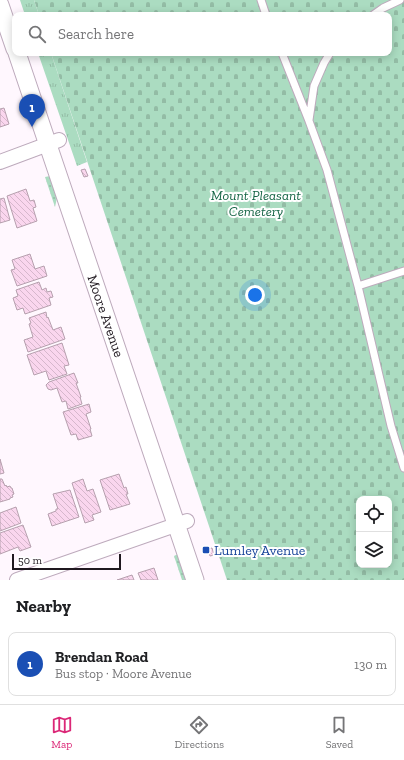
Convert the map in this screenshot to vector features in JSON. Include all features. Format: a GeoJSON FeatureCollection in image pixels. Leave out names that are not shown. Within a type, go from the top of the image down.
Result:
{"type":"FeatureCollection","features":[{"type":"Feature","properties":{"kind":"street"},"geometry":{"type":"LineString","coordinates":[[10,0],[15,12]]}},
{"type":"Feature","properties":{"kind":"street"},"geometry":{"type":"LineString","coordinates":[[0,5],[12,40]]}},
{"type":"Feature","properties":{"kind":"street","name":"Moore Avenue"},"geometry":{"type":"LineString","coordinates":[[17,56],[54,142]]}},
{"type":"Feature","properties":{"kind":"street","name":"Moore Avenue"},"geometry":{"type":"LineString","coordinates":[[30,56],[54,142],[182,522],[206,580]]}},
{"type":"Feature","properties":{"kind":"street"},"geometry":{"type":"LineString","coordinates":[[0,162],[54,142]]}},
{"type":"Feature","properties":{"kind":"street"},"geometry":{"type":"LineString","coordinates":[[17,580],[48,575],[182,522]]}},
{"type":"Feature","properties":{"kind":"street","name":"Moore Avenue"},"geometry":{"type":"LineString","coordinates":[[182,522],[195,580]]}},
{"type":"Feature","properties":{"kind":"lane"},"geometry":{"type":"LineString","coordinates":[[261,0],[265,12]]}},
{"type":"Feature","properties":{"kind":"lane"},"geometry":{"type":"LineString","coordinates":[[378,12],[400,0]]}},
{"type":"Feature","properties":{"kind":"lane"},"geometry":{"type":"LineString","coordinates":[[283,56],[327,170],[358,286],[391,426],[404,468]]}},
{"type":"Feature","properties":{"kind":"lane"},"geometry":{"type":"LineString","coordinates":[[309,121],[314,86],[328,56]]}},
{"type":"Feature","properties":{"kind":"lane"},"geometry":{"type":"LineString","coordinates":[[358,286],[404,271]]}},
{"type":"Feature","properties":{"kind":"green space"},"geometry":{"type":"Polygon","coordinates":[[[20,0],[34,0],[38,12],[24,12],[20,0]]]}},
{"type":"Feature","properties":{"kind":"green space","name":"Mount Pleasant Cemetery"},"geometry":{"type":"Polygon","coordinates":[[[34,0],[404,0],[404,580],[227,580],[52,56],[392,56],[392,12],[38,12],[34,0]]]}},
{"type":"Feature","properties":{"kind":"green space"},"geometry":{"type":"Polygon","coordinates":[[[39,56],[52,56],[87,162],[77,166],[39,56]]]}},
{"type":"Feature","properties":{"kind":"green space"},"geometry":{"type":"Polygon","coordinates":[[[50,176],[57,198],[55,207],[45,177],[50,176]]]}},
{"type":"Feature","properties":{"kind":"green space"},"geometry":{"type":"Polygon","coordinates":[[[178,554],[186,577],[185,580],[182,580],[174,556],[178,554]]]}},
{"type":"Feature","properties":{"kind":"building"},"geometry":{"type":"Polygon","coordinates":[[[4,108],[9,124],[0,127],[0,109],[4,108]]]}},
{"type":"Feature","properties":{"kind":"building"},"geometry":{"type":"Polygon","coordinates":[[[85,169],[88,176],[84,177],[81,170],[85,169]]]}},
{"type":"Feature","properties":{"kind":"building"},"geometry":{"type":"Polygon","coordinates":[[[26,189],[30,201],[34,200],[36,207],[33,208],[37,221],[17,228],[7,196],[26,189]]]}},
{"type":"Feature","properties":{"kind":"building"},"geometry":{"type":"Polygon","coordinates":[[[4,198],[10,220],[0,223],[0,199],[4,198]]]}},
{"type":"Feature","properties":{"kind":"building"},"geometry":{"type":"Polygon","coordinates":[[[30,254],[35,269],[44,266],[47,276],[17,286],[11,270],[15,269],[12,260],[30,254]]]}},
{"type":"Feature","properties":{"kind":"building"},"geometry":{"type":"Polygon","coordinates":[[[39,282],[42,290],[46,288],[47,292],[51,291],[53,297],[49,298],[51,305],[25,314],[23,308],[17,310],[13,298],[18,296],[16,290],[39,282]]]}},
{"type":"Feature","properties":{"kind":"building"},"geometry":{"type":"Polygon","coordinates":[[[46,312],[47,318],[48,317],[53,330],[61,327],[65,339],[28,352],[24,340],[33,337],[29,324],[31,323],[29,318],[46,312]]]}},
{"type":"Feature","properties":{"kind":"building"},"geometry":{"type":"Polygon","coordinates":[[[62,343],[69,365],[64,366],[67,374],[49,380],[46,371],[34,375],[27,355],[62,343]]]}},
{"type":"Feature","properties":{"kind":"building"},"geometry":{"type":"Polygon","coordinates":[[[74,373],[78,383],[76,383],[82,404],[68,409],[66,401],[62,402],[57,388],[51,390],[48,389],[46,385],[49,382],[74,373]]]}},
{"type":"Feature","properties":{"kind":"building"},"geometry":{"type":"Polygon","coordinates":[[[89,404],[91,412],[86,414],[92,436],[78,440],[76,434],[71,435],[63,412],[89,404]]]}},
{"type":"Feature","properties":{"kind":"building"},"geometry":{"type":"Polygon","coordinates":[[[0,459],[4,473],[0,474],[0,459]]]}},
{"type":"Feature","properties":{"kind":"building"},"geometry":{"type":"Polygon","coordinates":[[[119,474],[124,488],[126,487],[128,494],[126,494],[130,504],[110,510],[100,480],[119,474]]]}},
{"type":"Feature","properties":{"kind":"building"},"geometry":{"type":"Polygon","coordinates":[[[0,479],[2,479],[5,486],[10,486],[12,488],[14,494],[10,499],[0,502],[0,479]]]}},
{"type":"Feature","properties":{"kind":"building"},"geometry":{"type":"Polygon","coordinates":[[[83,479],[87,491],[93,489],[101,512],[92,515],[94,520],[85,523],[72,483],[83,479]]]}},
{"type":"Feature","properties":{"kind":"building"},"geometry":{"type":"Polygon","coordinates":[[[70,490],[79,517],[52,526],[48,514],[58,509],[53,494],[70,490]]]}},
{"type":"Feature","properties":{"kind":"building"},"geometry":{"type":"Polygon","coordinates":[[[16,507],[21,523],[0,531],[0,513],[16,507]]]}},
{"type":"Feature","properties":{"kind":"building"},"geometry":{"type":"Polygon","coordinates":[[[23,525],[31,547],[20,551],[18,547],[0,554],[0,533],[23,525]]]}},
{"type":"Feature","properties":{"kind":"building"},"geometry":{"type":"Polygon","coordinates":[[[212,548],[214,555],[210,556],[208,549],[212,548]]]}},
{"type":"Feature","properties":{"kind":"building"},"geometry":{"type":"Polygon","coordinates":[[[154,568],[158,580],[141,580],[138,573],[154,568]]]}},
{"type":"Feature","properties":{"kind":"building"},"geometry":{"type":"Polygon","coordinates":[[[132,575],[134,580],[117,580],[132,575]]]}},
{"type":"Feature","properties":{"kind":"place","name":"Brendan Road"},"geometry":{"type":"Point","coordinates":[32,127]}},
{"type":"Feature","properties":{"kind":"place","name":"Lumley Avenue"},"geometry":{"type":"Point","coordinates":[206,550]}}]}
